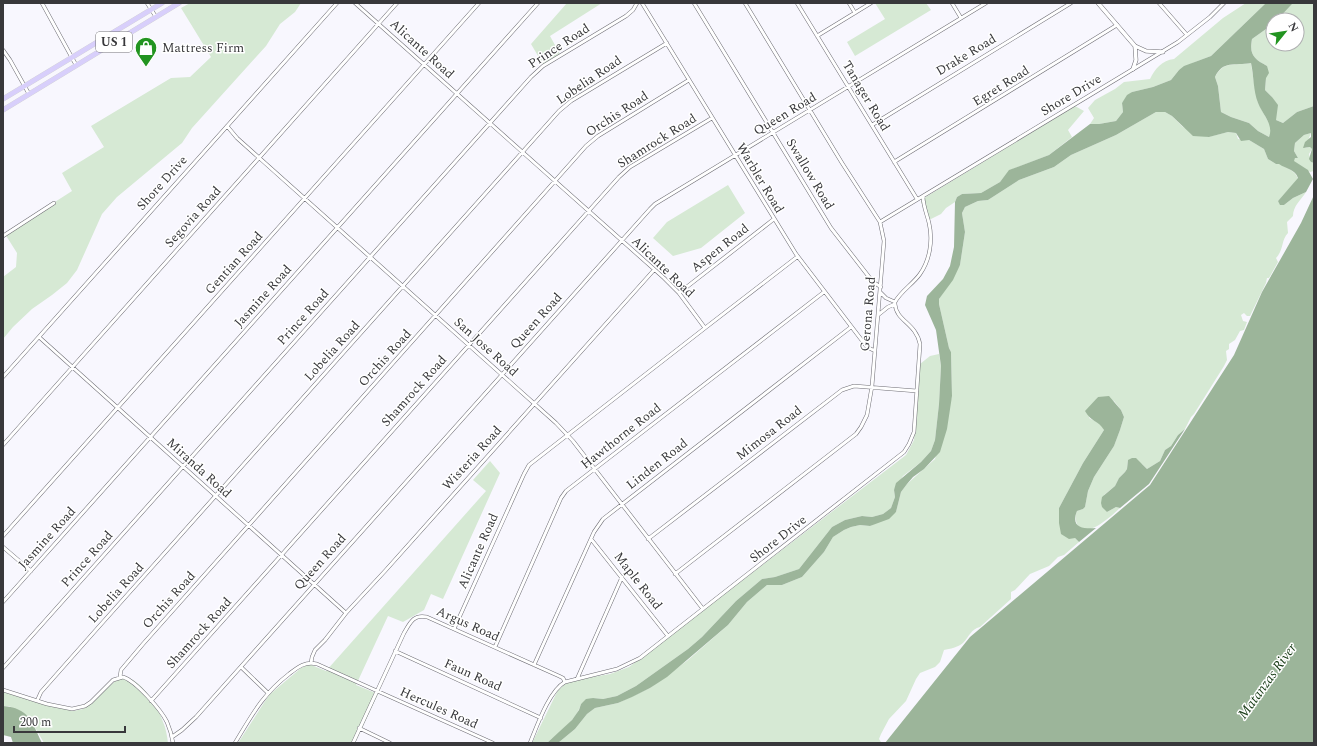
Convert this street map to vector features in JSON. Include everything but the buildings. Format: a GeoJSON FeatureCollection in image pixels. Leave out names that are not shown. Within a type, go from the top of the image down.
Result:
{"type":"FeatureCollection","features":[{"type":"Feature","properties":{"kind":"main road","name":"US 1"},"geometry":{"type":"LineString","coordinates":[[3,99],[162,3]]}},
{"type":"Feature","properties":{"kind":"main road","name":"US 1"},"geometry":{"type":"LineString","coordinates":[[3,110],[179,3]]}},
{"type":"Feature","properties":{"kind":"street"},"geometry":{"type":"LineString","coordinates":[[42,3],[76,65]]}},
{"type":"Feature","properties":{"kind":"street"},"geometry":{"type":"LineString","coordinates":[[147,3],[156,17]]}},
{"type":"Feature","properties":{"kind":"street","name":"Shore Drive"},"geometry":{"type":"LineString","coordinates":[[3,377],[337,3]]}},
{"type":"Feature","properties":{"kind":"street","name":"Alicante Road"},"geometry":{"type":"LineString","coordinates":[[356,3],[679,293],[705,328],[529,465],[454,629]]}},
{"type":"Feature","properties":{"kind":"street","name":"Segovia Road"},"geometry":{"type":"LineString","coordinates":[[3,445],[397,3]]}},
{"type":"Feature","properties":{"kind":"street","name":"Gentian Road"},"geometry":{"type":"LineString","coordinates":[[3,536],[479,3]]}},
{"type":"Feature","properties":{"kind":"street","name":"Jasmine Road"},"geometry":{"type":"LineString","coordinates":[[3,602],[538,3]]}},
{"type":"Feature","properties":{"kind":"street","name":"Prince Road"},"geometry":{"type":"LineString","coordinates":[[3,668],[537,71],[626,16],[633,10],[637,3]]}},
{"type":"Feature","properties":{"kind":"street","name":"Warbler Road"},"geometry":{"type":"LineString","coordinates":[[642,3],[797,257],[867,347],[875,351]]}},
{"type":"Feature","properties":{"kind":"street","name":"Swallow Road"},"geometry":{"type":"LineString","coordinates":[[694,3],[831,228],[872,282],[881,287]]}},
{"type":"Feature","properties":{"kind":"street","name":"Gerona Road"},"geometry":{"type":"LineString","coordinates":[[675,574],[856,434],[862,427],[867,415],[872,387],[884,241],[880,222],[745,3]]}},
{"type":"Feature","properties":{"kind":"street","name":"Tanager Road"},"geometry":{"type":"LineString","coordinates":[[797,3],[917,200]]}},
{"type":"Feature","properties":{"kind":"street"},"geometry":{"type":"LineString","coordinates":[[849,3],[855,13]]}},
{"type":"Feature","properties":{"kind":"street"},"geometry":{"type":"LineString","coordinates":[[817,36],[871,3]]}},
{"type":"Feature","properties":{"kind":"street"},"geometry":{"type":"LineString","coordinates":[[952,3],[961,18]]}},
{"type":"Feature","properties":{"kind":"street","name":"Queen Road"},"geometry":{"type":"LineString","coordinates":[[172,737],[187,726],[241,667],[621,240],[655,204],[986,3]]}},
{"type":"Feature","properties":{"kind":"street","name":"Drake Road"},"geometry":{"type":"LineString","coordinates":[[872,125],[1071,3]]}},
{"type":"Feature","properties":{"kind":"street"},"geometry":{"type":"LineString","coordinates":[[1098,3],[1135,46],[1146,51],[1163,52]]}},
{"type":"Feature","properties":{"kind":"street"},"geometry":{"type":"LineString","coordinates":[[1159,3],[1187,35]]}},
{"type":"Feature","properties":{"kind":"street"},"geometry":{"type":"LineString","coordinates":[[1217,3],[1221,7]]}},
{"type":"Feature","properties":{"kind":"street","name":"Shore Drive"},"geometry":{"type":"LineString","coordinates":[[880,222],[1163,52],[1187,35],[1224,3]]}},
{"type":"Feature","properties":{"kind":"street","name":"Egret Road"},"geometry":{"type":"LineString","coordinates":[[894,162],[1117,25]]}},
{"type":"Feature","properties":{"kind":"street","name":"Lobelia Road"},"geometry":{"type":"LineString","coordinates":[[37,701],[41,692],[46,686],[559,111],[571,101],[667,43]]}},
{"type":"Feature","properties":{"kind":"street"},"geometry":{"type":"LineString","coordinates":[[1133,69],[1136,60],[1135,46]]}},
{"type":"Feature","properties":{"kind":"street"},"geometry":{"type":"LineString","coordinates":[[3,50],[30,94]]}},
{"type":"Feature","properties":{"kind":"street","name":"Orchis Road"},"geometry":{"type":"LineString","coordinates":[[120,677],[121,670],[133,656],[586,146],[598,136],[689,80]]}},
{"type":"Feature","properties":{"kind":"street","name":"Shamrock Road"},"geometry":{"type":"LineString","coordinates":[[151,701],[625,171],[712,118]]}},
{"type":"Feature","properties":{"kind":"street","name":"San Jose Road"},"geometry":{"type":"LineString","coordinates":[[227,126],[237,138],[259,158],[502,374],[567,434],[703,609]]}},
{"type":"Feature","properties":{"kind":"street"},"geometry":{"type":"LineString","coordinates":[[880,292],[886,298],[895,302],[920,274],[928,256],[930,230],[924,207],[923,196]]}},
{"type":"Feature","properties":{"kind":"street"},"geometry":{"type":"LineString","coordinates":[[3,236],[54,203]]}},
{"type":"Feature","properties":{"kind":"street","name":"Aspen Road"},"geometry":{"type":"LineString","coordinates":[[679,293],[774,219]]}},
{"type":"Feature","properties":{"kind":"street"},"geometry":{"type":"LineString","coordinates":[[705,328],[797,257]]}},
{"type":"Feature","properties":{"kind":"street","name":"Wisteria Road"},"geometry":{"type":"LineString","coordinates":[[311,663],[315,650],[325,640],[346,613],[385,572],[654,270]]}},
{"type":"Feature","properties":{"kind":"street","name":"Hawthorne Road"},"geometry":{"type":"LineString","coordinates":[[495,647],[564,494],[594,469],[824,292]]}},
{"type":"Feature","properties":{"kind":"street","name":"Shore Drive"},"geometry":{"type":"LineString","coordinates":[[530,743],[552,693],[559,686],[565,682],[625,666],[640,658],[900,457],[908,447],[912,438],[920,349],[918,335],[913,328],[898,314],[895,304],[888,307],[878,316]]}},
{"type":"Feature","properties":{"kind":"street","name":"Linden Road"},"geometry":{"type":"LineString","coordinates":[[534,665],[591,539],[603,519],[851,327]]}},
{"type":"Feature","properties":{"kind":"street","name":"Miranda Road"},"geometry":{"type":"LineString","coordinates":[[39,337],[346,613]]}},
{"type":"Feature","properties":{"kind":"street","name":"Mimosa Road"},"geometry":{"type":"LineString","coordinates":[[648,539],[842,390],[854,386],[917,391]]}},
{"type":"Feature","properties":{"kind":"street","name":"Maple Road"},"geometry":{"type":"LineString","coordinates":[[591,539],[668,636]]}},
{"type":"Feature","properties":{"kind":"street"},"geometry":{"type":"LineString","coordinates":[[3,547],[31,571]]}},
{"type":"Feature","properties":{"kind":"street"},"geometry":{"type":"LineString","coordinates":[[577,679],[622,577]]}},
{"type":"Feature","properties":{"kind":"street","name":"Argus Road"},"geometry":{"type":"LineString","coordinates":[[377,691],[411,620],[417,616],[426,617],[495,647],[563,678],[565,682]]}},
{"type":"Feature","properties":{"kind":"street","name":"Faun Road"},"geometry":{"type":"LineString","coordinates":[[396,651],[541,718]]}},
{"type":"Feature","properties":{"kind":"street"},"geometry":{"type":"LineString","coordinates":[[235,743],[257,707],[268,693],[297,667],[303,664],[311,663],[317,664],[377,691],[353,743]]}},
{"type":"Feature","properties":{"kind":"street"},"geometry":{"type":"LineString","coordinates":[[241,667],[268,693]]}},
{"type":"Feature","properties":{"kind":"street"},"geometry":{"type":"LineString","coordinates":[[3,690],[69,709],[79,708],[91,702],[113,680],[123,677],[131,680],[151,701],[166,720],[173,743]]}},
{"type":"Feature","properties":{"kind":"street","name":"Hercules Road"},"geometry":{"type":"LineString","coordinates":[[377,691],[493,743]]}},
{"type":"Feature","properties":{"kind":"street"},"geometry":{"type":"LineString","coordinates":[[359,728],[390,743]]}},
{"type":"Feature","properties":{"kind":"shaded area"},"geometry":{"type":"Polygon","coordinates":[[[190,3],[301,3],[295,12],[280,24],[266,46],[192,128],[182,143],[117,197],[102,214],[77,270],[67,283],[32,309],[3,339],[3,277],[16,267],[17,253],[5,234],[72,191],[62,173],[104,147],[91,126],[171,78],[190,77],[211,57],[181,8],[190,3]]]}},
{"type":"Feature","properties":{"kind":"shaded area"},"geometry":{"type":"Polygon","coordinates":[[[567,3],[602,3],[550,36],[561,56],[544,66],[531,44],[567,3]]]}},
{"type":"Feature","properties":{"kind":"shaded area"},"geometry":{"type":"Polygon","coordinates":[[[875,3],[926,3],[931,10],[855,56],[847,42],[885,19],[875,3]]]}},
{"type":"Feature","properties":{"kind":"shaded area"},"geometry":{"type":"Polygon","coordinates":[[[1246,3],[1266,3],[1211,56],[1179,70],[1171,80],[1153,87],[1132,92],[1122,103],[1123,112],[1116,121],[1090,124],[1094,118],[1088,108],[1095,100],[1115,89],[1124,82],[1150,79],[1162,63],[1174,59],[1223,18],[1246,3]]]}},
{"type":"Feature","properties":{"kind":"shaded area"},"geometry":{"type":"Polygon","coordinates":[[[1293,3],[1314,3],[1314,106],[1297,112],[1283,123],[1276,120],[1272,97],[1265,90],[1267,66],[1256,59],[1252,53],[1251,44],[1252,39],[1265,30],[1265,52],[1305,52],[1305,12],[1285,12],[1293,3]]]}},
{"type":"Feature","properties":{"kind":"shaded area"},"geometry":{"type":"Polygon","coordinates":[[[1251,63],[1258,103],[1271,127],[1269,137],[1258,131],[1249,123],[1221,112],[1218,86],[1215,77],[1218,72],[1226,66],[1251,63]]]}},
{"type":"Feature","properties":{"kind":"shaded area"},"geometry":{"type":"Polygon","coordinates":[[[1075,106],[1084,111],[1068,130],[1072,137],[1049,155],[1010,170],[1000,182],[981,193],[962,194],[957,197],[955,202],[946,208],[941,214],[929,220],[921,202],[924,198],[1075,106]]]}},
{"type":"Feature","properties":{"kind":"shaded area"},"geometry":{"type":"Polygon","coordinates":[[[1156,112],[1165,112],[1172,116],[1183,127],[1208,137],[1228,132],[1236,133],[1238,139],[1249,140],[1264,149],[1268,159],[1293,171],[1297,176],[1298,179],[1278,201],[1284,205],[1293,198],[1306,192],[1296,206],[1293,216],[1287,222],[1288,233],[1284,239],[1279,255],[1276,258],[1278,262],[1269,278],[1267,278],[1250,316],[1247,316],[1244,313],[1241,315],[1243,321],[1247,322],[1244,330],[1240,331],[1235,340],[1229,344],[1229,349],[1226,351],[1227,360],[1224,366],[1191,417],[1185,429],[1178,435],[1171,446],[1165,450],[1160,461],[1147,469],[1142,464],[1128,460],[1127,469],[1125,472],[1119,478],[1115,486],[1104,495],[1107,512],[1116,507],[1120,508],[1099,525],[1086,530],[1081,528],[1076,522],[1077,511],[1085,507],[1088,491],[1094,477],[1114,446],[1124,417],[1114,401],[1098,397],[1093,404],[1089,418],[1101,424],[1104,430],[1083,463],[1059,508],[1075,538],[1079,542],[1064,555],[1058,557],[1049,566],[1030,574],[1015,590],[1011,592],[1011,599],[980,627],[972,631],[963,643],[956,647],[944,650],[940,662],[935,667],[920,673],[906,701],[889,719],[879,739],[881,742],[880,743],[558,743],[575,729],[587,714],[595,708],[618,703],[650,688],[688,660],[728,625],[747,602],[767,585],[782,585],[802,577],[824,552],[833,537],[851,527],[860,525],[870,526],[896,512],[901,492],[907,484],[935,459],[952,396],[951,352],[939,299],[960,265],[965,232],[962,213],[965,207],[978,201],[988,200],[1019,180],[1054,167],[1071,155],[1116,135],[1156,112]]]}},
{"type":"Feature","properties":{"kind":"shaded area"},"geometry":{"type":"Polygon","coordinates":[[[1311,133],[1305,148],[1310,147],[1312,149],[1309,154],[1311,162],[1314,163],[1314,171],[1310,172],[1293,161],[1295,158],[1298,158],[1294,151],[1295,143],[1304,135],[1311,133]]]}},
{"type":"Feature","properties":{"kind":"shaded area"},"geometry":{"type":"Polygon","coordinates":[[[728,185],[745,213],[701,248],[673,256],[653,238],[667,222],[728,185]]]}},
{"type":"Feature","properties":{"kind":"shaded area"},"geometry":{"type":"Polygon","coordinates":[[[939,354],[941,366],[935,440],[931,451],[921,462],[903,476],[894,490],[895,497],[891,508],[883,514],[872,517],[862,516],[845,520],[832,527],[799,569],[775,577],[762,579],[736,601],[702,637],[688,649],[636,686],[617,696],[603,699],[593,698],[581,704],[579,710],[571,721],[547,743],[532,743],[558,690],[569,681],[610,674],[629,667],[906,455],[914,440],[920,364],[930,356],[939,354]]]}},
{"type":"Feature","properties":{"kind":"shaded area"},"geometry":{"type":"Polygon","coordinates":[[[490,461],[500,473],[443,599],[431,594],[424,610],[403,622],[388,616],[356,685],[378,694],[355,743],[238,743],[269,695],[301,668],[309,664],[326,671],[486,491],[473,480],[490,461]]]}},
{"type":"Feature","properties":{"kind":"shaded area"},"geometry":{"type":"Polygon","coordinates":[[[120,677],[128,678],[134,681],[145,690],[161,716],[166,729],[168,743],[44,743],[29,717],[9,706],[3,706],[3,691],[73,711],[83,709],[120,677]]]}},
{"type":"Feature","properties":{"kind":"water"},"geometry":{"type":"Polygon","coordinates":[[[1266,3],[1293,3],[1285,12],[1265,12],[1265,30],[1252,39],[1251,49],[1256,59],[1267,66],[1269,73],[1266,78],[1265,90],[1278,105],[1276,120],[1283,123],[1297,112],[1314,106],[1314,163],[1309,159],[1312,149],[1310,147],[1303,148],[1305,142],[1311,137],[1311,133],[1304,135],[1295,143],[1294,151],[1298,158],[1295,158],[1294,161],[1308,170],[1313,179],[1306,192],[1293,198],[1284,205],[1280,205],[1278,201],[1298,178],[1293,171],[1268,159],[1264,149],[1249,140],[1241,141],[1236,133],[1228,132],[1209,137],[1193,136],[1172,116],[1165,112],[1156,112],[1116,135],[1071,155],[1054,167],[1019,180],[988,200],[978,201],[965,207],[962,213],[965,232],[960,265],[953,280],[939,299],[951,352],[952,396],[947,429],[940,452],[924,469],[913,477],[901,492],[896,512],[889,519],[870,526],[860,525],[851,527],[833,537],[824,552],[802,577],[782,585],[767,585],[747,602],[728,625],[667,677],[632,697],[618,703],[595,708],[587,714],[575,729],[558,743],[547,743],[572,720],[581,704],[586,699],[603,699],[617,696],[636,686],[688,649],[702,637],[736,601],[762,579],[775,577],[799,569],[832,527],[845,520],[862,516],[872,517],[883,514],[891,508],[895,497],[894,490],[896,483],[921,462],[931,451],[935,440],[941,366],[936,330],[925,305],[927,296],[943,279],[950,266],[954,247],[955,202],[957,197],[962,194],[981,193],[1000,182],[1009,170],[1049,155],[1090,124],[1116,121],[1123,112],[1122,103],[1127,95],[1132,92],[1153,87],[1171,80],[1184,66],[1211,56],[1266,3]],[[1251,63],[1225,66],[1215,77],[1218,86],[1221,112],[1249,123],[1258,131],[1269,137],[1269,124],[1258,103],[1254,88],[1251,63]]]}},
{"type":"Feature","properties":{"kind":"water","name":"Matanzas River"},"geometry":{"type":"Polygon","coordinates":[[[1314,195],[1314,743],[885,743],[970,637],[1150,485],[1234,355],[1262,292],[1301,223],[1314,195]]]}},
{"type":"Feature","properties":{"kind":"water"},"geometry":{"type":"Polygon","coordinates":[[[1109,396],[1121,410],[1124,417],[1114,446],[1094,477],[1088,491],[1085,507],[1077,511],[1075,521],[1079,526],[1083,528],[1096,528],[1079,542],[1075,538],[1069,539],[1061,534],[1059,508],[1083,463],[1104,430],[1087,415],[1085,411],[1098,397],[1109,396]]]}},
{"type":"Feature","properties":{"kind":"water"},"geometry":{"type":"Polygon","coordinates":[[[1185,429],[1149,484],[1120,508],[1116,507],[1107,512],[1102,507],[1102,497],[1115,486],[1119,478],[1125,472],[1127,469],[1128,460],[1136,458],[1147,469],[1160,461],[1165,450],[1171,446],[1178,435],[1185,429]]]}},
{"type":"Feature","properties":{"kind":"water"},"geometry":{"type":"Polygon","coordinates":[[[3,706],[12,707],[24,713],[32,723],[42,743],[13,743],[11,737],[3,735],[3,706]]]}},
{"type":"Feature","properties":{"kind":"place","name":"Mattress Firm"},"geometry":{"type":"Point","coordinates":[146,68]}}]}
